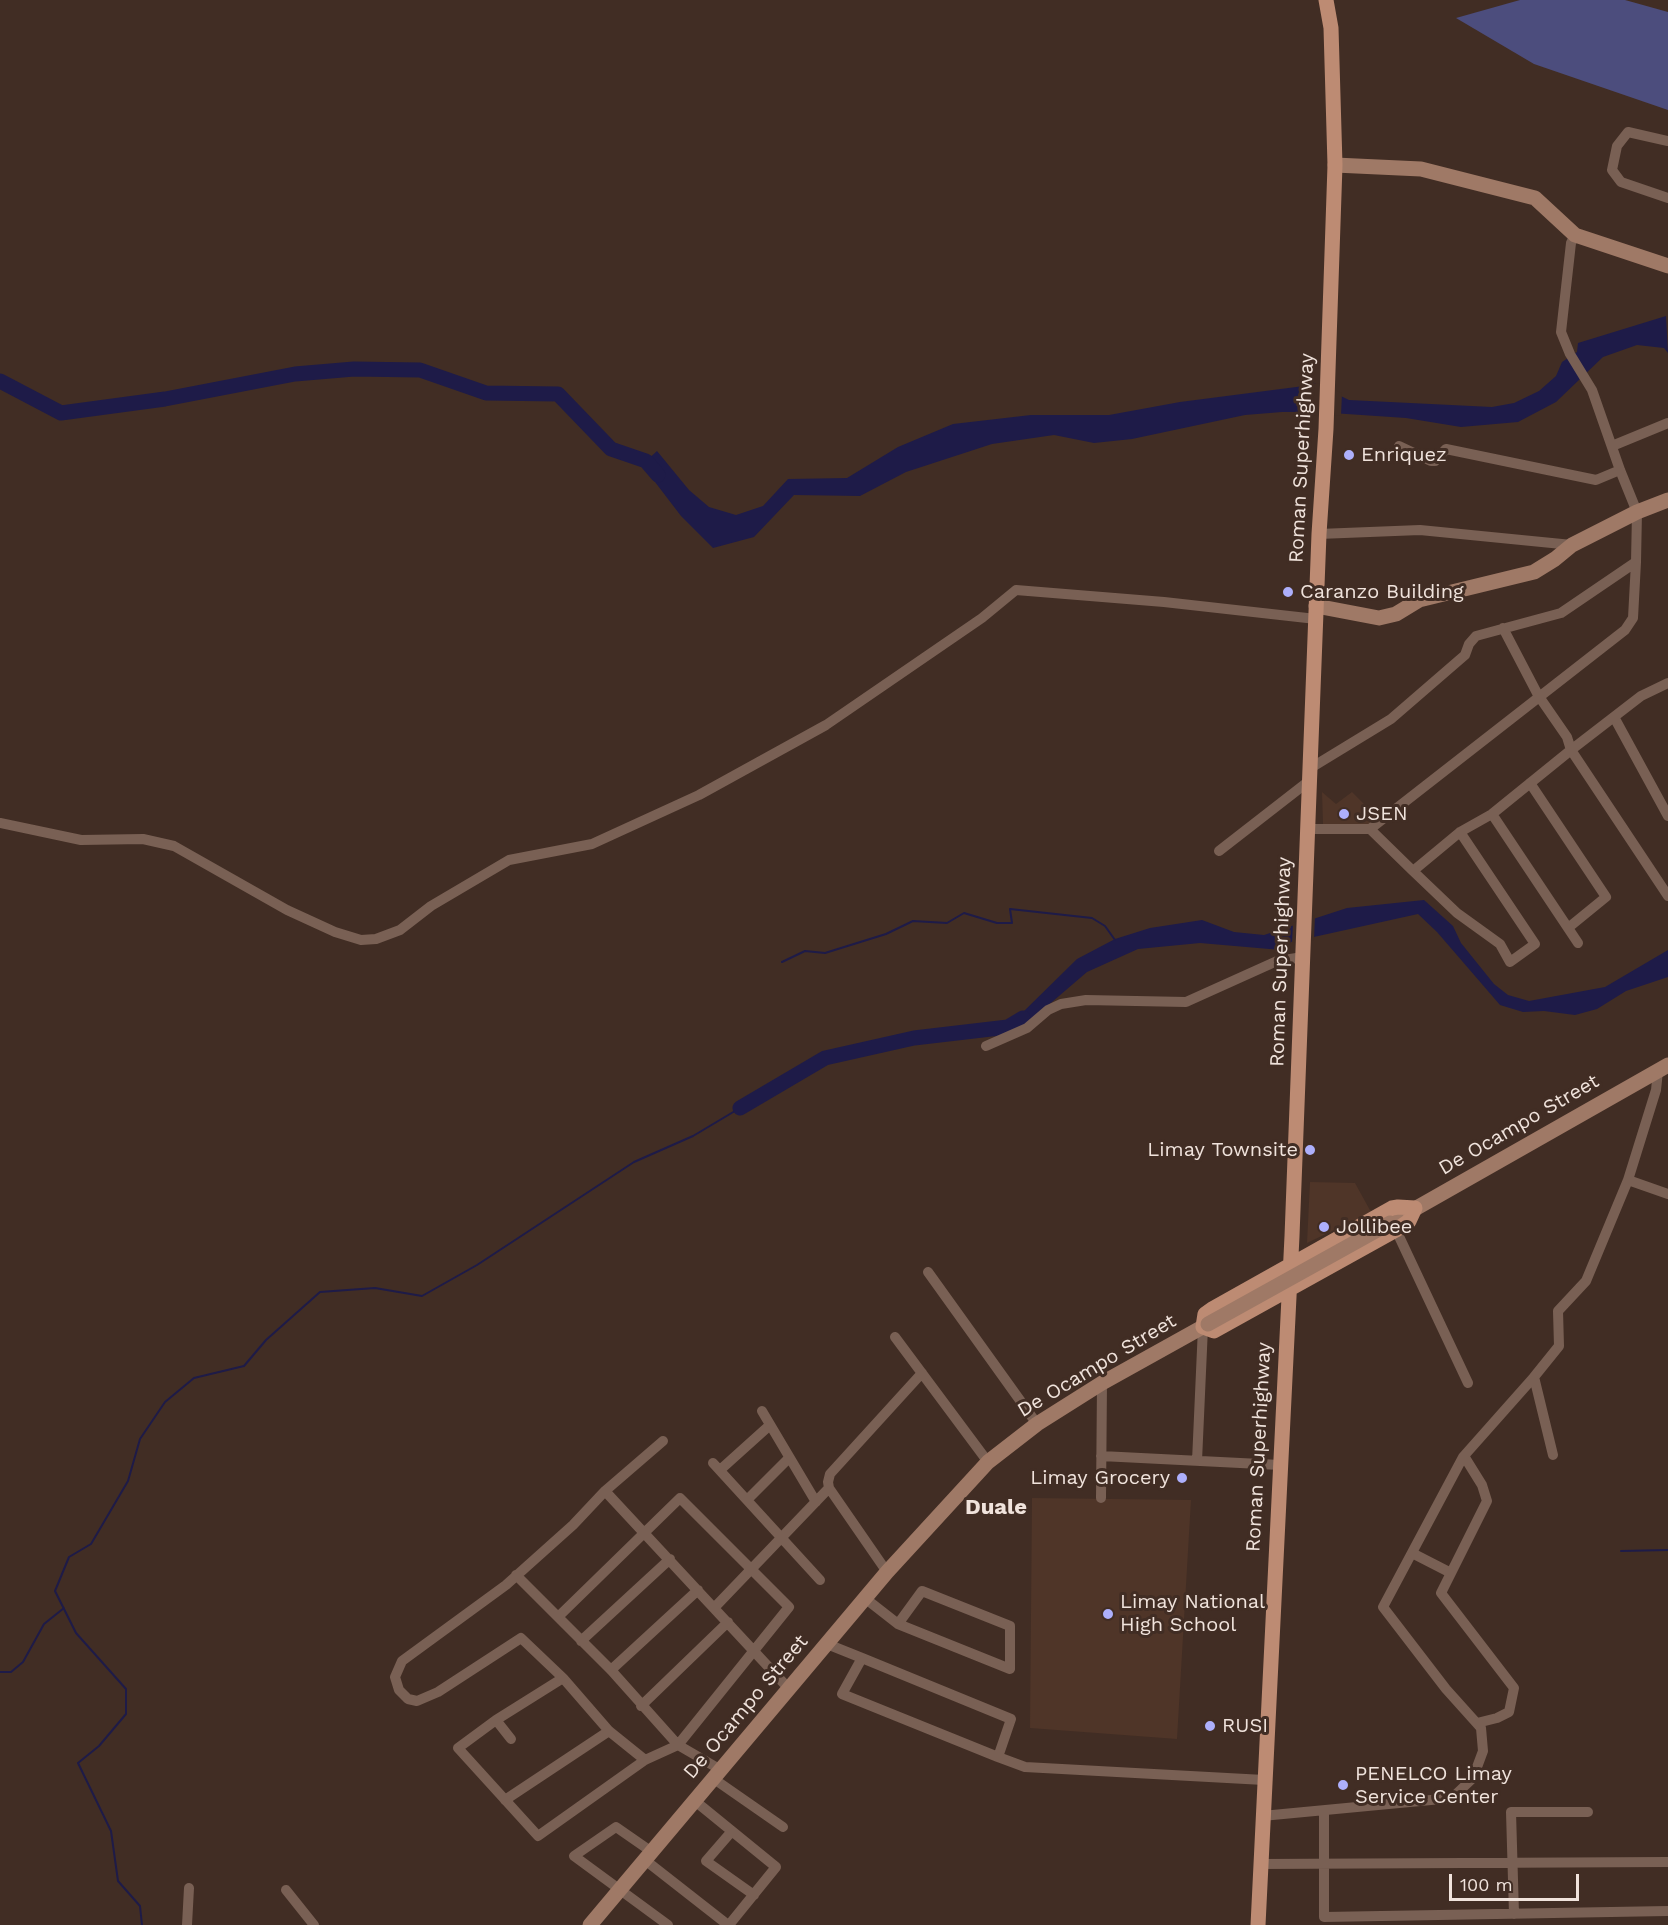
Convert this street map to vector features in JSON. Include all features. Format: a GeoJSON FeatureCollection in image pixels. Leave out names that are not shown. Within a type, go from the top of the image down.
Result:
{"type":"FeatureCollection","features":[{"type":"Feature","properties":{"kind":"main road","name":"Roman Superhighway"},"geometry":{"type":"LineString","coordinates":[[1258,1925],[1303,951],[1318,534],[1326,429],[1335,165],[1331,28],[1326,0]]}},
{"type":"Feature","properties":{"kind":"main road"},"geometry":{"type":"LineString","coordinates":[[1393,1226],[1288,1291],[1214,1331],[1205,1326],[1207,1313],[1392,1208],[1415,1208]]}},
{"type":"Feature","properties":{"kind":"street"},"geometry":{"type":"LineString","coordinates":[[1668,141],[1628,132],[1617,146],[1612,170],[1620,182],[1668,198]]}},
{"type":"Feature","properties":{"kind":"street"},"geometry":{"type":"LineString","coordinates":[[1335,165],[1421,169],[1535,198],[1575,235],[1668,266]]}},
{"type":"Feature","properties":{"kind":"street"},"geometry":{"type":"LineString","coordinates":[[1307,829],[1370,829],[1538,695],[1625,630],[1633,618],[1637,512],[1592,390],[1570,354],[1561,332],[1572,243],[1575,235]]}},
{"type":"Feature","properties":{"kind":"street"},"geometry":{"type":"LineString","coordinates":[[1612,446],[1668,423]]}},
{"type":"Feature","properties":{"kind":"street"},"geometry":{"type":"LineString","coordinates":[[1399,446],[1431,460],[1435,460],[1446,450],[1596,480],[1620,470]]}},
{"type":"Feature","properties":{"kind":"street"},"geometry":{"type":"LineString","coordinates":[[0,823],[81,840],[143,839],[174,846],[296,915],[335,932],[361,940],[376,939],[400,930],[430,906],[509,860],[592,844],[709,789],[826,725],[982,618],[1016,590],[1361,616],[1388,616],[1419,600],[1534,572],[1555,560],[1572,544],[1637,512],[1668,500]]}},
{"type":"Feature","properties":{"kind":"street"},"geometry":{"type":"LineString","coordinates":[[1318,534],[1420,530],[1572,544]]}},
{"type":"Feature","properties":{"kind":"street"},"geometry":{"type":"LineString","coordinates":[[1219,851],[1309,775],[1391,718],[1465,655],[1469,644],[1476,636],[1561,613],[1636,562]]}},
{"type":"Feature","properties":{"kind":"street"},"geometry":{"type":"LineString","coordinates":[[1503,628],[1538,695],[1567,737],[1571,750],[1668,896]]}},
{"type":"Feature","properties":{"kind":"street"},"geometry":{"type":"LineString","coordinates":[[1413,871],[1460,832],[1492,814],[1641,696],[1668,683]]}},
{"type":"Feature","properties":{"kind":"street"},"geometry":{"type":"LineString","coordinates":[[1614,717],[1668,816]]}},
{"type":"Feature","properties":{"kind":"street"},"geometry":{"type":"LineString","coordinates":[[1530,783],[1606,897],[1568,928]]}},
{"type":"Feature","properties":{"kind":"street"},"geometry":{"type":"LineString","coordinates":[[1492,814],[1578,943]]}},
{"type":"Feature","properties":{"kind":"street"},"geometry":{"type":"LineString","coordinates":[[1370,829],[1457,913],[1500,944],[1510,962],[1535,944],[1460,832]]}},
{"type":"Feature","properties":{"kind":"street"},"geometry":{"type":"LineString","coordinates":[[986,1046],[1027,1028],[1047,1010],[1060,1004],[1086,1000],[1186,1002],[1303,951]]}},
{"type":"Feature","properties":{"kind":"street"},"geometry":{"type":"LineString","coordinates":[[1262,1816],[1324,1812],[1452,1798],[1473,1778],[1483,1750],[1481,1728],[1383,1607],[1464,1456],[1559,1346],[1558,1311],[1586,1281],[1628,1180],[1663,1068]]}},
{"type":"Feature","properties":{"kind":"street","name":"De Ocampo Street"},"geometry":{"type":"LineString","coordinates":[[590,1925],[887,1572],[988,1462],[1037,1424],[1102,1383],[1393,1226],[1415,1208],[1663,1068]]}},
{"type":"Feature","properties":{"kind":"street"},"geometry":{"type":"LineString","coordinates":[[1628,1180],[1668,1194]]}},
{"type":"Feature","properties":{"kind":"street"},"geometry":{"type":"LineString","coordinates":[[1393,1226],[1468,1383]]}},
{"type":"Feature","properties":{"kind":"street"},"geometry":{"type":"LineString","coordinates":[[928,1272],[1037,1424]]}},
{"type":"Feature","properties":{"kind":"street"},"geometry":{"type":"LineString","coordinates":[[1197,1461],[1205,1326]]}},
{"type":"Feature","properties":{"kind":"street"},"geometry":{"type":"LineString","coordinates":[[895,1337],[988,1462]]}},
{"type":"Feature","properties":{"kind":"street"},"geometry":{"type":"LineString","coordinates":[[887,1572],[829,1488],[830,1474],[922,1373]]}},
{"type":"Feature","properties":{"kind":"street"},"geometry":{"type":"LineString","coordinates":[[1534,1377],[1553,1455]]}},
{"type":"Feature","properties":{"kind":"street"},"geometry":{"type":"LineString","coordinates":[[1101,1498],[1102,1383]]}},
{"type":"Feature","properties":{"kind":"street"},"geometry":{"type":"LineString","coordinates":[[762,1411],[816,1502]]}},
{"type":"Feature","properties":{"kind":"street"},"geometry":{"type":"LineString","coordinates":[[770,1425],[717,1467],[820,1580]]}},
{"type":"Feature","properties":{"kind":"street"},"geometry":{"type":"LineString","coordinates":[[645,1760],[609,1731],[563,1678],[521,1638],[428,1697],[417,1701],[408,1699],[399,1690],[395,1677],[402,1661],[467,1616],[516,1575],[573,1525],[605,1491],[663,1441]]}},
{"type":"Feature","properties":{"kind":"street"},"geometry":{"type":"LineString","coordinates":[[1101,1456],[1280,1465]]}},
{"type":"Feature","properties":{"kind":"street"},"geometry":{"type":"LineString","coordinates":[[1464,1456],[1482,1485],[1487,1501],[1441,1593],[1514,1688],[1509,1712],[1477,1723]]}},
{"type":"Feature","properties":{"kind":"street"},"geometry":{"type":"LineString","coordinates":[[747,1500],[789,1458]]}},
{"type":"Feature","properties":{"kind":"street"},"geometry":{"type":"LineString","coordinates":[[714,1608],[829,1488]]}},
{"type":"Feature","properties":{"kind":"street"},"geometry":{"type":"LineString","coordinates":[[605,1491],[646,1532],[790,1690]]}},
{"type":"Feature","properties":{"kind":"street"},"geometry":{"type":"LineString","coordinates":[[558,1617],[680,1498],[789,1607],[678,1745],[645,1760],[538,1836],[458,1748],[496,1720],[563,1678]]}},
{"type":"Feature","properties":{"kind":"street"},"geometry":{"type":"LineString","coordinates":[[1412,1553],[1451,1573]]}},
{"type":"Feature","properties":{"kind":"street"},"geometry":{"type":"LineString","coordinates":[[580,1641],[670,1559]]}},
{"type":"Feature","properties":{"kind":"street"},"geometry":{"type":"LineString","coordinates":[[516,1575],[611,1670],[678,1745],[783,1827]]}},
{"type":"Feature","properties":{"kind":"street"},"geometry":{"type":"LineString","coordinates":[[611,1670],[698,1590]]}},
{"type":"Feature","properties":{"kind":"street"},"geometry":{"type":"LineString","coordinates":[[866,1599],[898,1624],[1010,1669],[1010,1626],[944,1599],[922,1591],[898,1624]]}},
{"type":"Feature","properties":{"kind":"street"},"geometry":{"type":"LineString","coordinates":[[641,1706],[728,1622]]}},
{"type":"Feature","properties":{"kind":"street"},"geometry":{"type":"LineString","coordinates":[[827,1644],[1011,1719],[998,1757]]}},
{"type":"Feature","properties":{"kind":"street"},"geometry":{"type":"LineString","coordinates":[[862,1658],[842,1694],[1025,1767],[1264,1780]]}},
{"type":"Feature","properties":{"kind":"street"},"geometry":{"type":"LineString","coordinates":[[496,1720],[511,1739]]}},
{"type":"Feature","properties":{"kind":"street"},"geometry":{"type":"LineString","coordinates":[[505,1800],[609,1731]]}},
{"type":"Feature","properties":{"kind":"street"},"geometry":{"type":"LineString","coordinates":[[665,1924],[574,1856],[616,1827],[729,1925],[776,1868],[695,1802]]}},
{"type":"Feature","properties":{"kind":"street"},"geometry":{"type":"LineString","coordinates":[[1324,1812],[1324,1917],[1668,1911]]}},
{"type":"Feature","properties":{"kind":"street"},"geometry":{"type":"LineString","coordinates":[[1514,1914],[1511,1812],[1588,1812]]}},
{"type":"Feature","properties":{"kind":"street"},"geometry":{"type":"LineString","coordinates":[[732,1831],[706,1861],[753,1895]]}},
{"type":"Feature","properties":{"kind":"street"},"geometry":{"type":"LineString","coordinates":[[1260,1864],[1668,1862]]}},
{"type":"Feature","properties":{"kind":"street"},"geometry":{"type":"LineString","coordinates":[[187,1925],[189,1888]]}},
{"type":"Feature","properties":{"kind":"street"},"geometry":{"type":"LineString","coordinates":[[286,1890],[314,1925]]}},
{"type":"Feature","properties":{"kind":"shaded area"},"geometry":{"type":"Polygon","coordinates":[[[1520,0],[1625,0],[1668,12],[1668,110],[1534,64],[1456,18],[1520,0]]]}},
{"type":"Feature","properties":{"kind":"shaded area"},"geometry":{"type":"Polygon","coordinates":[[[1666,316],[1668,353],[1664,348],[1637,345],[1603,357],[1556,402],[1518,422],[1461,427],[1406,418],[1282,412],[1245,415],[1132,439],[1094,443],[1054,435],[992,444],[906,472],[860,496],[794,495],[754,537],[713,548],[681,516],[642,465],[657,451],[689,490],[709,507],[736,515],[763,506],[788,479],[847,478],[898,447],[953,424],[1031,415],[1109,415],[1180,402],[1304,386],[1310,381],[1349,400],[1492,407],[1514,403],[1539,391],[1556,376],[1562,362],[1577,352],[1578,343],[1666,316]]]}},
{"type":"Feature","properties":{"kind":"shaded area"},"geometry":{"type":"Polygon","coordinates":[[[1322,792],[1336,804],[1352,792],[1376,816],[1369,825],[1323,824],[1322,792]]]}},
{"type":"Feature","properties":{"kind":"shaded area"},"geometry":{"type":"Polygon","coordinates":[[[1424,900],[1453,926],[1461,943],[1494,984],[1508,995],[1529,1001],[1605,987],[1668,950],[1668,977],[1626,991],[1597,1009],[1575,1015],[1544,1011],[1523,1012],[1500,1005],[1437,932],[1418,914],[1291,942],[1281,950],[1200,943],[1138,949],[1087,972],[1024,1026],[1007,1034],[1005,1022],[1021,1014],[1077,959],[1115,939],[1150,928],[1202,920],[1234,932],[1264,935],[1347,908],[1424,900]]]}},
{"type":"Feature","properties":{"kind":"shaded area","name":"Jollibee"},"geometry":{"type":"Polygon","coordinates":[[[1310,1182],[1355,1183],[1371,1212],[1307,1243],[1310,1182]]]}},
{"type":"Feature","properties":{"kind":"shaded area","name":"Limay National High School"},"geometry":{"type":"Polygon","coordinates":[[[1032,1498],[1191,1500],[1177,1739],[1030,1728],[1032,1498]]]}},
{"type":"Feature","properties":{"kind":"pier"},"geometry":{"type":"Polygon","coordinates":[[[1312,383],[1321,384],[1342,393],[1341,416],[1311,415],[1312,383]]]}},
{"type":"Feature","properties":{"kind":"pier"},"geometry":{"type":"Polygon","coordinates":[[[1315,915],[1314,940],[1292,943],[1293,923],[1315,915]]]}},
{"type":"Feature","properties":{"kind":"waterway"},"geometry":{"type":"LineString","coordinates":[[0,381],[61,413],[165,399],[295,374],[354,369],[420,370],[486,393],[558,394],[611,449],[646,461],[658,475]]}},
{"type":"Feature","properties":{"kind":"waterway"},"geometry":{"type":"LineString","coordinates":[[782,962],[805,951],[825,953],[886,934],[913,921],[947,923],[964,913],[997,923],[1012,923],[1010,909],[1092,918],[1105,926],[1115,940]]}},
{"type":"Feature","properties":{"kind":"waterway"},"geometry":{"type":"LineString","coordinates":[[740,1108],[825,1058],[914,1038],[1008,1027],[1023,1018]]}},
{"type":"Feature","properties":{"kind":"waterway"},"geometry":{"type":"LineString","coordinates":[[142,1925],[140,1906],[118,1881],[111,1831],[78,1763],[99,1746],[126,1714],[126,1689],[76,1633],[55,1591],[69,1557],[91,1544],[128,1481],[140,1439],[165,1402],[194,1378],[244,1366],[266,1340],[320,1292],[375,1288],[422,1296],[477,1265],[634,1162],[693,1136],[740,1108]]}},
{"type":"Feature","properties":{"kind":"waterway"},"geometry":{"type":"LineString","coordinates":[[1621,1551],[1668,1550]]}},
{"type":"Feature","properties":{"kind":"waterway"},"geometry":{"type":"LineString","coordinates":[[0,1672],[11,1672],[23,1662],[44,1624],[64,1608]]}},
{"type":"Feature","properties":{"kind":"place","name":"Enriquez"},"geometry":{"type":"Point","coordinates":[1349,455]}},
{"type":"Feature","properties":{"kind":"place","name":"Caranzo Building"},"geometry":{"type":"Point","coordinates":[1288,592]}},
{"type":"Feature","properties":{"kind":"place","name":"JSEN"},"geometry":{"type":"Point","coordinates":[1344,814]}},
{"type":"Feature","properties":{"kind":"place","name":"Limay Townsite"},"geometry":{"type":"Point","coordinates":[1310,1150]}},
{"type":"Feature","properties":{"kind":"place","name":"Jollibee"},"geometry":{"type":"Point","coordinates":[1324,1227]}},
{"type":"Feature","properties":{"kind":"place","name":"Limay Grocery"},"geometry":{"type":"Point","coordinates":[1182,1478]}},
{"type":"Feature","properties":{"kind":"place","name":"Limay National High School"},"geometry":{"type":"Point","coordinates":[1108,1614]}},
{"type":"Feature","properties":{"kind":"place","name":"RUSI"},"geometry":{"type":"Point","coordinates":[1210,1726]}},
{"type":"Feature","properties":{"kind":"place","name":"PENELCO Limay Service Center"},"geometry":{"type":"Point","coordinates":[1343,1785]}},
{"type":"Feature","properties":{"kind":"district","name":"Duale"},"geometry":{"type":"Point","coordinates":[996,1508]}}]}
